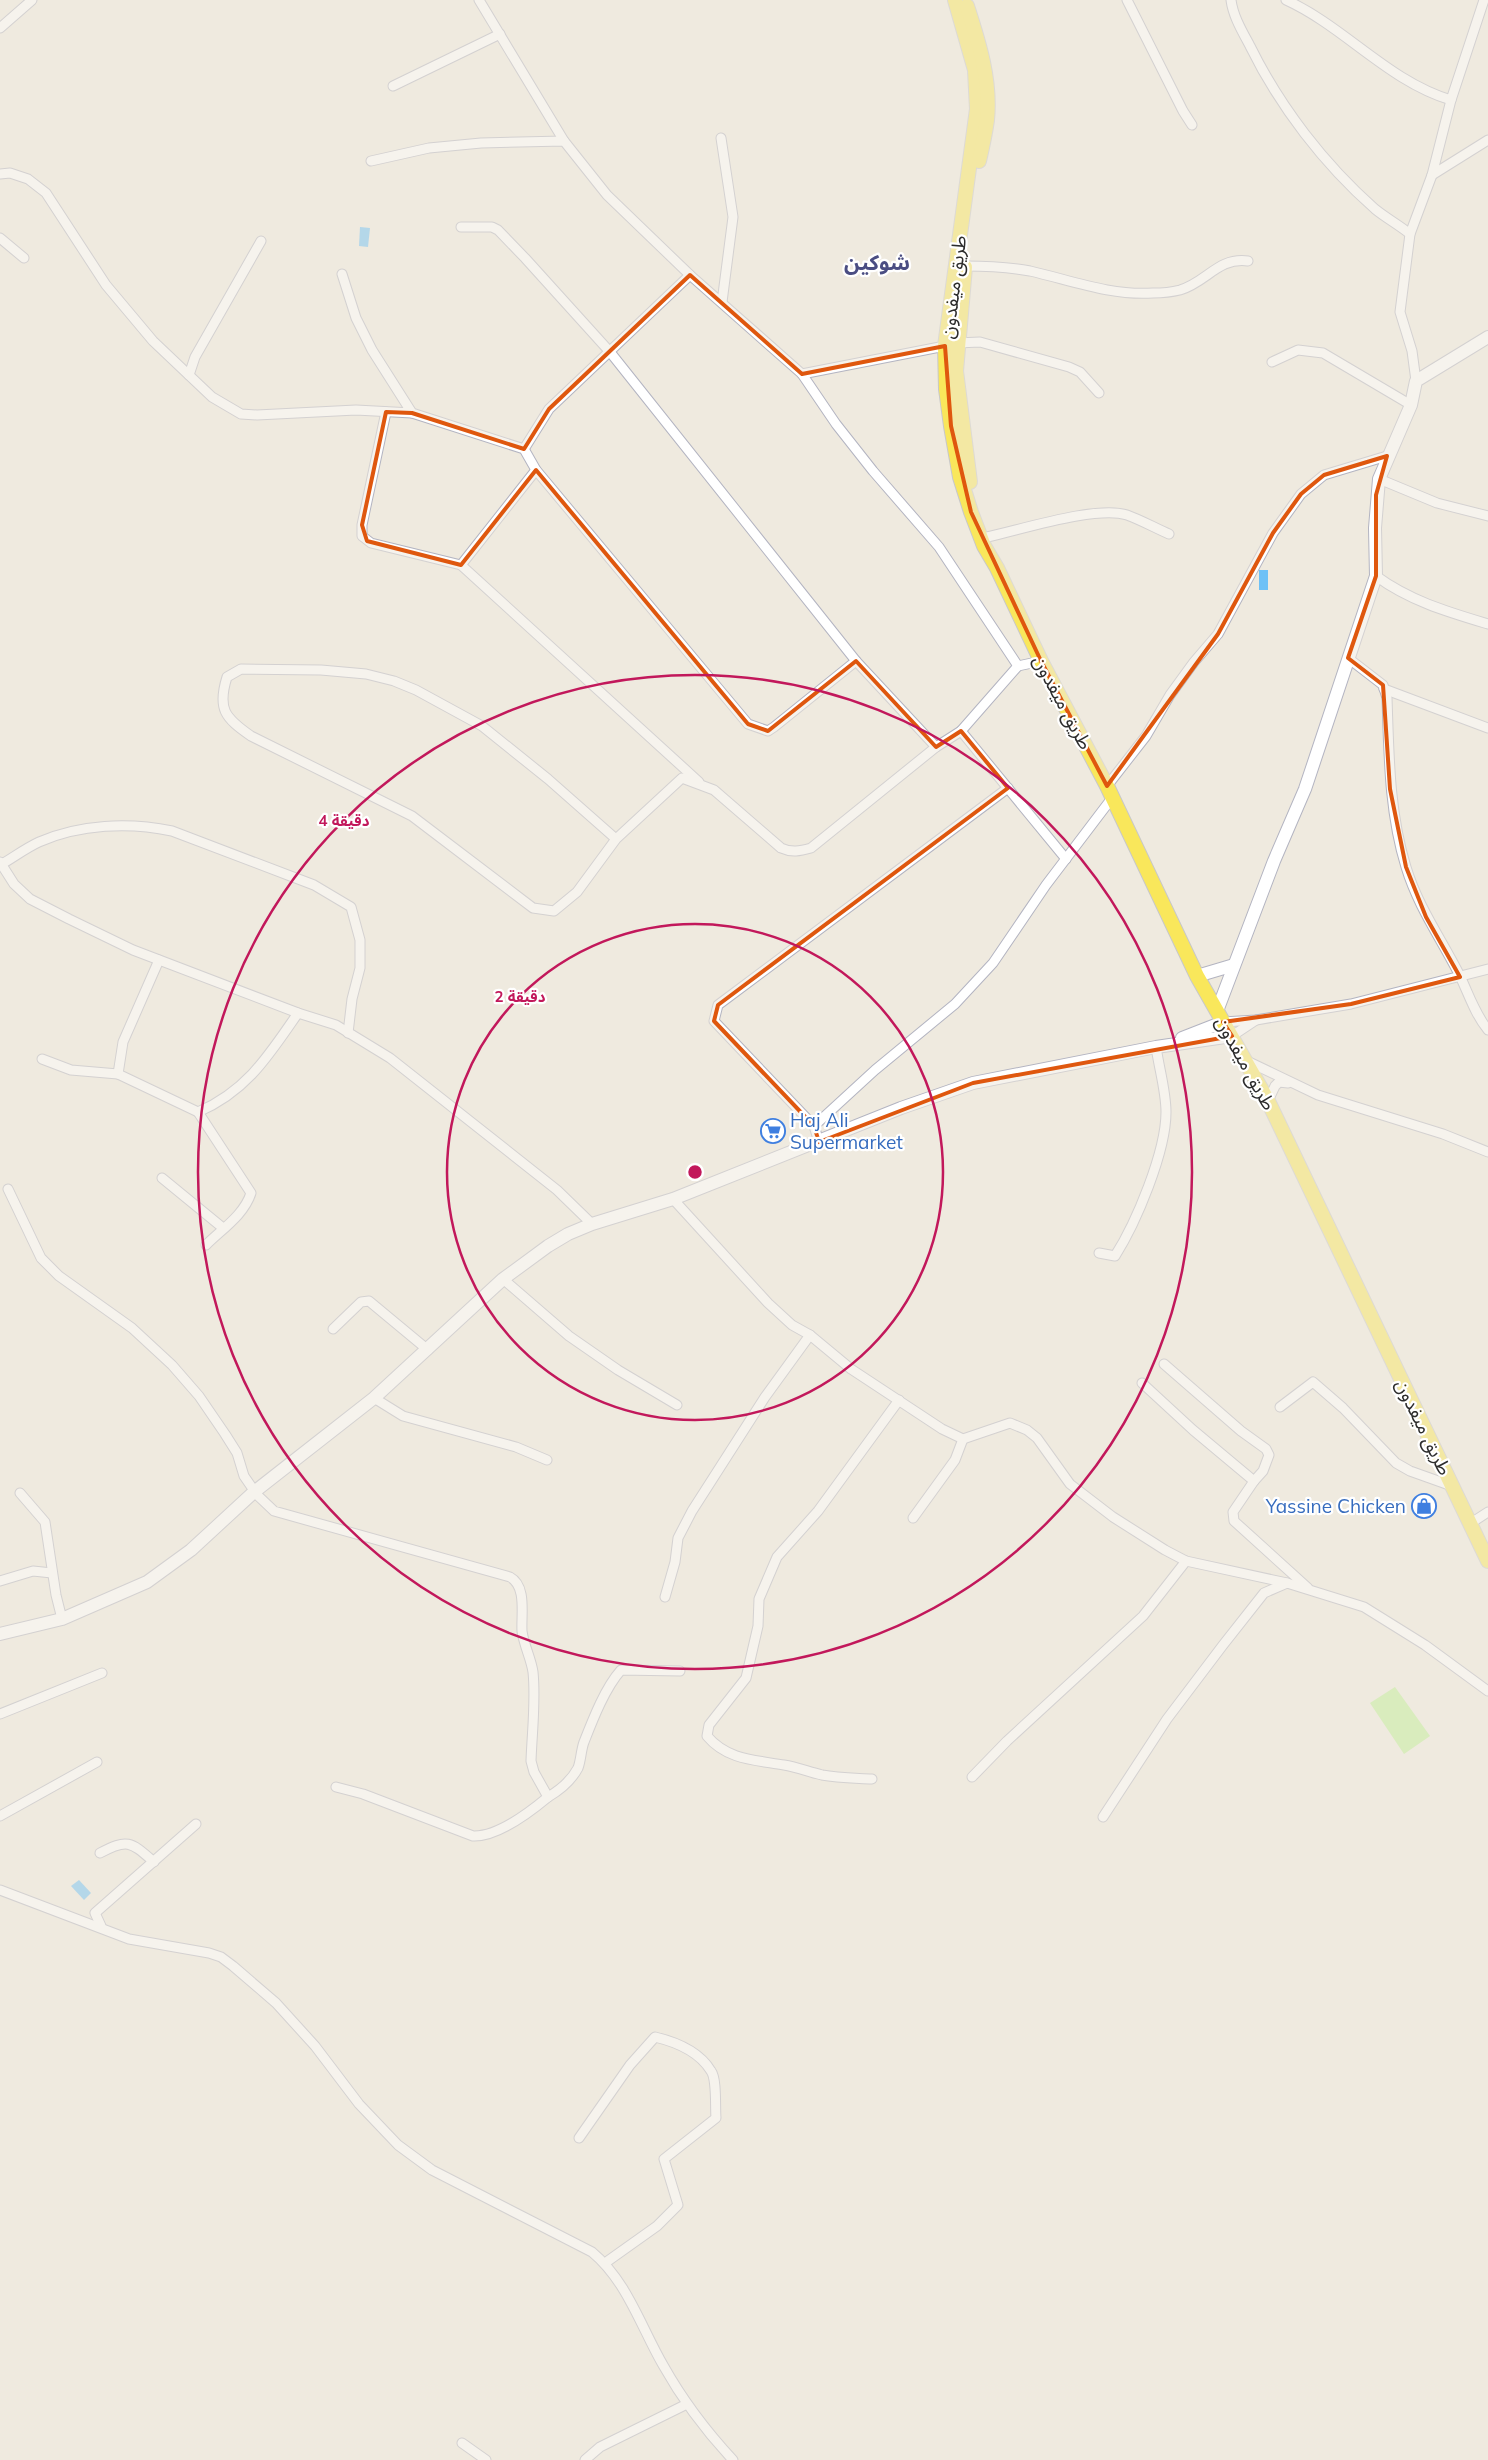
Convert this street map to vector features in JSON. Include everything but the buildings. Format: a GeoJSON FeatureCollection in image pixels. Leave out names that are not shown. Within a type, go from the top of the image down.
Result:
{"type":"FeatureCollection","features":[{"type":"Feature","properties":{"kind":"main road","name":"طريق ميفدون"},"geometry":{"type":"LineString","coordinates":[[956,0],[975,70],[978,109],[946,389],[960,477],[984,546],[997,568],[1041,661],[1109,792],[1197,976],[1268,1102],[1488,1561]]}},
{"type":"Feature","properties":{"kind":"main road","name":"طريق ميفدون"},"geometry":{"type":"LineString","coordinates":[[965,0],[985,69],[987,119],[951,345],[972,494],[997,568]]}},
{"type":"Feature","properties":{"kind":"street"},"geometry":{"type":"LineString","coordinates":[[0,28],[32,0]]}},
{"type":"Feature","properties":{"kind":"street"},"geometry":{"type":"LineString","coordinates":[[479,0],[564,141],[608,195],[690,275],[802,374],[867,463],[938,546],[1018,666]]}},
{"type":"Feature","properties":{"kind":"street"},"geometry":{"type":"LineString","coordinates":[[1127,0],[1183,111],[1192,125]]}},
{"type":"Feature","properties":{"kind":"street"},"geometry":{"type":"LineString","coordinates":[[1231,0],[1232,10],[1254,55],[1282,104],[1318,151],[1348,183],[1377,210],[1410,234]]}},
{"type":"Feature","properties":{"kind":"street"},"geometry":{"type":"LineString","coordinates":[[1286,0],[1314,15],[1408,82],[1430,94],[1451,100]]}},
{"type":"Feature","properties":{"kind":"street"},"geometry":{"type":"LineString","coordinates":[[1220,1016],[1234,965],[1274,861],[1306,790],[1376,576],[1375,528],[1379,479],[1387,456],[1411,405],[1416,381],[1412,351],[1400,312],[1410,234],[1432,175],[1451,100],[1484,0]]}},
{"type":"Feature","properties":{"kind":"street"},"geometry":{"type":"LineString","coordinates":[[393,86],[500,34]]}},
{"type":"Feature","properties":{"kind":"street"},"geometry":{"type":"LineString","coordinates":[[721,138],[733,217],[722,302]]}},
{"type":"Feature","properties":{"kind":"street"},"geometry":{"type":"LineString","coordinates":[[1432,175],[1488,140]]}},
{"type":"Feature","properties":{"kind":"street"},"geometry":{"type":"LineString","coordinates":[[371,161],[429,148],[481,143],[564,141]]}},
{"type":"Feature","properties":{"kind":"street"},"geometry":{"type":"LineString","coordinates":[[0,174],[10,172],[28,179],[46,193],[106,285],[153,341],[212,397],[241,414],[356,410],[412,413],[524,449],[536,470],[748,724],[768,731],[856,661]]}},
{"type":"Feature","properties":{"kind":"street"},"geometry":{"type":"LineString","coordinates":[[461,227],[492,227],[498,230],[610,352],[856,661],[936,747]]}},
{"type":"Feature","properties":{"kind":"street"},"geometry":{"type":"LineString","coordinates":[[0,238],[24,258]]}},
{"type":"Feature","properties":{"kind":"street"},"geometry":{"type":"LineString","coordinates":[[189,375],[195,357],[261,241]]}},
{"type":"Feature","properties":{"kind":"street"},"geometry":{"type":"LineString","coordinates":[[965,266],[1003,267],[1094,287],[1153,293],[1180,290],[1209,275],[1220,265],[1234,259],[1248,261]]}},
{"type":"Feature","properties":{"kind":"street"},"geometry":{"type":"LineString","coordinates":[[342,274],[356,318],[372,350],[412,413]]}},
{"type":"Feature","properties":{"kind":"street"},"geometry":{"type":"LineString","coordinates":[[524,449],[549,409],[690,275]]}},
{"type":"Feature","properties":{"kind":"street"},"geometry":{"type":"LineString","coordinates":[[1416,381],[1488,337]]}},
{"type":"Feature","properties":{"kind":"street"},"geometry":{"type":"LineString","coordinates":[[802,374],[951,345],[980,342],[1069,367],[1080,372],[1099,393]]}},
{"type":"Feature","properties":{"kind":"street"},"geometry":{"type":"LineString","coordinates":[[1272,362],[1298,350],[1323,353],[1411,405]]}},
{"type":"Feature","properties":{"kind":"street"},"geometry":{"type":"LineString","coordinates":[[386,412],[362,525],[362,536],[371,543],[461,565],[702,784]]}},
{"type":"Feature","properties":{"kind":"street"},"geometry":{"type":"LineString","coordinates":[[814,1126],[875,1070],[962,997],[993,963],[1015,928],[1066,859],[1146,736],[1170,695],[1218,634],[1273,533],[1301,494],[1324,475],[1387,456]]}},
{"type":"Feature","properties":{"kind":"street"},"geometry":{"type":"LineString","coordinates":[[461,565],[536,470]]}},
{"type":"Feature","properties":{"kind":"street"},"geometry":{"type":"LineString","coordinates":[[1379,479],[1437,503],[1488,516]]}},
{"type":"Feature","properties":{"kind":"street"},"geometry":{"type":"LineString","coordinates":[[987,537],[1071,518],[1115,513],[1126,515],[1169,534]]}},
{"type":"Feature","properties":{"kind":"street"},"geometry":{"type":"LineString","coordinates":[[1376,576],[1395,590],[1414,600],[1488,624]]}},
{"type":"Feature","properties":{"kind":"street"},"geometry":{"type":"LineString","coordinates":[[1348,658],[1383,685],[1387,698],[1390,790],[1406,867],[1426,917],[1460,977],[1478,1018],[1488,1030]]}},
{"type":"Feature","properties":{"kind":"street"},"geometry":{"type":"LineString","coordinates":[[616,839],[548,779],[482,726],[416,690],[394,681],[366,674],[321,670],[241,669],[227,677],[222,692],[223,708],[232,722],[252,736],[412,816],[534,908],[554,911],[566,903],[616,839],[682,778],[702,784],[725,797],[781,848],[789,852],[811,848],[936,747],[961,731],[1018,666],[1041,661]]}},
{"type":"Feature","properties":{"kind":"street"},"geometry":{"type":"LineString","coordinates":[[1384,690],[1488,728]]}},
{"type":"Feature","properties":{"kind":"street"},"geometry":{"type":"LineString","coordinates":[[961,731],[1066,859]]}},
{"type":"Feature","properties":{"kind":"street"},"geometry":{"type":"LineString","coordinates":[[819,1142],[814,1126],[714,1021],[718,1005],[1008,788]]}},
{"type":"Feature","properties":{"kind":"street"},"geometry":{"type":"LineString","coordinates":[[348,1033],[352,999],[360,968],[360,940],[351,907],[314,885],[172,831],[150,826],[126,825],[85,829],[39,842],[1,863],[14,884],[30,899],[133,950],[298,1014],[336,1025],[348,1033],[390,1058],[439,1096],[557,1190],[592,1224]]}},
{"type":"Feature","properties":{"kind":"street"},"geometry":{"type":"LineString","coordinates":[[118,1074],[123,1042],[159,960]]}},
{"type":"Feature","properties":{"kind":"street"},"geometry":{"type":"LineString","coordinates":[[1197,976],[1234,965]]}},
{"type":"Feature","properties":{"kind":"street"},"geometry":{"type":"LineString","coordinates":[[1156,1047],[1220,1016],[1256,1020],[1351,1004],[1488,969]]}},
{"type":"Feature","properties":{"kind":"street"},"geometry":{"type":"LineString","coordinates":[[198,1112],[219,1103],[251,1077],[264,1064],[298,1014]]}},
{"type":"Feature","properties":{"kind":"street"},"geometry":{"type":"LineString","coordinates":[[0,1634],[62,1619],[147,1582],[191,1550],[255,1492],[374,1398],[503,1279],[548,1246],[592,1224],[673,1199],[901,1108],[973,1083],[1156,1047],[1232,1036],[1256,1020]]}},
{"type":"Feature","properties":{"kind":"street"},"geometry":{"type":"LineString","coordinates":[[1100,1253],[1115,1256],[1128,1235],[1140,1208],[1165,1128],[1166,1110],[1156,1047]]}},
{"type":"Feature","properties":{"kind":"street"},"geometry":{"type":"LineString","coordinates":[[42,1059],[71,1070],[118,1074],[198,1112],[251,1193],[249,1200],[233,1220],[206,1245]]}},
{"type":"Feature","properties":{"kind":"street"},"geometry":{"type":"LineString","coordinates":[[1246,1061],[1339,1102],[1443,1134],[1488,1152]]}},
{"type":"Feature","properties":{"kind":"street"},"geometry":{"type":"LineString","coordinates":[[1268,1102],[1275,1086],[1279,1082],[1296,1084]]}},
{"type":"Feature","properties":{"kind":"street"},"geometry":{"type":"LineString","coordinates":[[162,1178],[223,1228]]}},
{"type":"Feature","properties":{"kind":"street"},"geometry":{"type":"LineString","coordinates":[[8,1189],[42,1258],[59,1276],[132,1328],[177,1371],[199,1396],[229,1440],[237,1453],[244,1476],[255,1492],[274,1511],[514,1580],[521,1599],[524,1645],[531,1661],[534,1679],[531,1760],[534,1772],[548,1797]]}},
{"type":"Feature","properties":{"kind":"street"},"geometry":{"type":"LineString","coordinates":[[673,1199],[768,1303],[792,1325],[810,1335],[851,1369],[942,1428],[963,1439],[1010,1424],[1032,1432],[1070,1484],[1113,1518],[1186,1562],[1287,1583],[1364,1607],[1388,1620],[1488,1691]]}},
{"type":"Feature","properties":{"kind":"street"},"geometry":{"type":"LineString","coordinates":[[503,1279],[569,1336],[618,1370],[677,1405]]}},
{"type":"Feature","properties":{"kind":"street"},"geometry":{"type":"LineString","coordinates":[[333,1329],[361,1302],[369,1301],[428,1350]]}},
{"type":"Feature","properties":{"kind":"street"},"geometry":{"type":"LineString","coordinates":[[665,1597],[675,1562],[678,1538],[692,1511],[765,1397],[810,1335]]}},
{"type":"Feature","properties":{"kind":"street"},"geometry":{"type":"LineString","coordinates":[[1164,1364],[1241,1431],[1266,1449],[1269,1455],[1263,1471],[1233,1512],[1234,1521],[1310,1590]]}},
{"type":"Feature","properties":{"kind":"street"},"geometry":{"type":"LineString","coordinates":[[1280,1407],[1313,1382],[1343,1408],[1396,1463],[1410,1471],[1452,1486]]}},
{"type":"Feature","properties":{"kind":"street"},"geometry":{"type":"LineString","coordinates":[[1142,1383],[1193,1430],[1254,1481]]}},
{"type":"Feature","properties":{"kind":"street"},"geometry":{"type":"LineString","coordinates":[[374,1398],[403,1416],[516,1447],[547,1460]]}},
{"type":"Feature","properties":{"kind":"street"},"geometry":{"type":"LineString","coordinates":[[872,1779],[838,1777],[750,1760],[726,1753],[714,1745],[707,1736],[709,1725],[746,1678],[758,1626],[759,1599],[777,1557],[818,1511],[899,1400]]}},
{"type":"Feature","properties":{"kind":"street"},"geometry":{"type":"LineString","coordinates":[[913,1518],[955,1460],[963,1439]]}},
{"type":"Feature","properties":{"kind":"street"},"geometry":{"type":"LineString","coordinates":[[20,1493],[45,1522],[48,1531],[52,1573],[62,1619]]}},
{"type":"Feature","properties":{"kind":"street"},"geometry":{"type":"LineString","coordinates":[[1470,1523],[1488,1512]]}},
{"type":"Feature","properties":{"kind":"street"},"geometry":{"type":"LineString","coordinates":[[972,1778],[1007,1741],[1144,1616],[1186,1562]]}},
{"type":"Feature","properties":{"kind":"street"},"geometry":{"type":"LineString","coordinates":[[0,1581],[33,1571],[52,1573]]}},
{"type":"Feature","properties":{"kind":"street"},"geometry":{"type":"LineString","coordinates":[[1103,1817],[1167,1719],[1223,1645],[1264,1593],[1287,1583]]}},
{"type":"Feature","properties":{"kind":"street"},"geometry":{"type":"LineString","coordinates":[[336,1787],[363,1794],[474,1836],[486,1836],[515,1821],[563,1787],[578,1767],[583,1744],[612,1681],[621,1670],[680,1671]]}},
{"type":"Feature","properties":{"kind":"street"},"geometry":{"type":"LineString","coordinates":[[0,1714],[102,1674]]}},
{"type":"Feature","properties":{"kind":"street"},"geometry":{"type":"LineString","coordinates":[[0,1816],[97,1762]]}},
{"type":"Feature","properties":{"kind":"street"},"geometry":{"type":"LineString","coordinates":[[101,1926],[95,1913],[196,1824]]}},
{"type":"Feature","properties":{"kind":"street"},"geometry":{"type":"LineString","coordinates":[[100,1853],[118,1843],[129,1844],[139,1849],[154,1862]]}},
{"type":"Feature","properties":{"kind":"street"},"geometry":{"type":"LineString","coordinates":[[0,1890],[101,1926],[129,1939],[196,1949],[221,1957],[276,2002],[315,2046],[359,2104],[398,2145],[432,2170],[592,2252],[605,2263],[619,2281],[663,2365],[687,2404],[733,2460]]}},
{"type":"Feature","properties":{"kind":"street"},"geometry":{"type":"LineString","coordinates":[[579,2138],[630,2065],[655,2037],[677,2042],[696,2055],[712,2072],[716,2118],[664,2159],[678,2205],[657,2226],[605,2263]]}},
{"type":"Feature","properties":{"kind":"street"},"geometry":{"type":"LineString","coordinates":[[585,2460],[600,2447],[687,2404]]}},
{"type":"Feature","properties":{"kind":"street"},"geometry":{"type":"LineString","coordinates":[[462,2443],[486,2460]]}},
{"type":"Feature","properties":{"kind":"highlighted area"},"geometry":{"type":"Polygon","coordinates":[[[690,275],[802,374],[945,346],[951,426],[971,512],[1041,661],[1107,786],[1218,634],[1273,533],[1301,494],[1324,475],[1387,456],[1376,495],[1376,576],[1348,658],[1383,685],[1390,789],[1406,867],[1426,917],[1460,977],[1351,1004],[1223,1022],[1232,1036],[973,1083],[819,1142],[814,1126],[714,1021],[718,1005],[1008,788],[961,731],[936,747],[856,661],[768,731],[748,724],[536,470],[461,565],[367,541],[362,525],[386,412],[412,413],[524,449],[549,409],[690,275]]]}},
{"type":"Feature","properties":{"kind":"green space"},"geometry":{"type":"Polygon","coordinates":[[[1395,1687],[1430,1736],[1404,1754],[1370,1703],[1395,1687]]]}},
{"type":"Feature","properties":{"kind":"water"},"geometry":{"type":"Polygon","coordinates":[[[360,227],[370,228],[368,247],[359,246],[360,227]]]}},
{"type":"Feature","properties":{"kind":"water"},"geometry":{"type":"Polygon","coordinates":[[[1259,570],[1268,570],[1268,590],[1259,590],[1259,570]]]}},
{"type":"Feature","properties":{"kind":"water"},"geometry":{"type":"Polygon","coordinates":[[[79,1880],[91,1893],[84,1900],[71,1886],[79,1880]]]}},
{"type":"Feature","properties":{"kind":"place","name":"Haj Ali Supermarket"},"geometry":{"type":"Point","coordinates":[773,1131]}},
{"type":"Feature","properties":{"kind":"place","name":"Yassine Chicken"},"geometry":{"type":"Point","coordinates":[1424,1506]}},
{"type":"Feature","properties":{"kind":"district","name":"شوكين"},"geometry":{"type":"Point","coordinates":[877,262]}}]}
